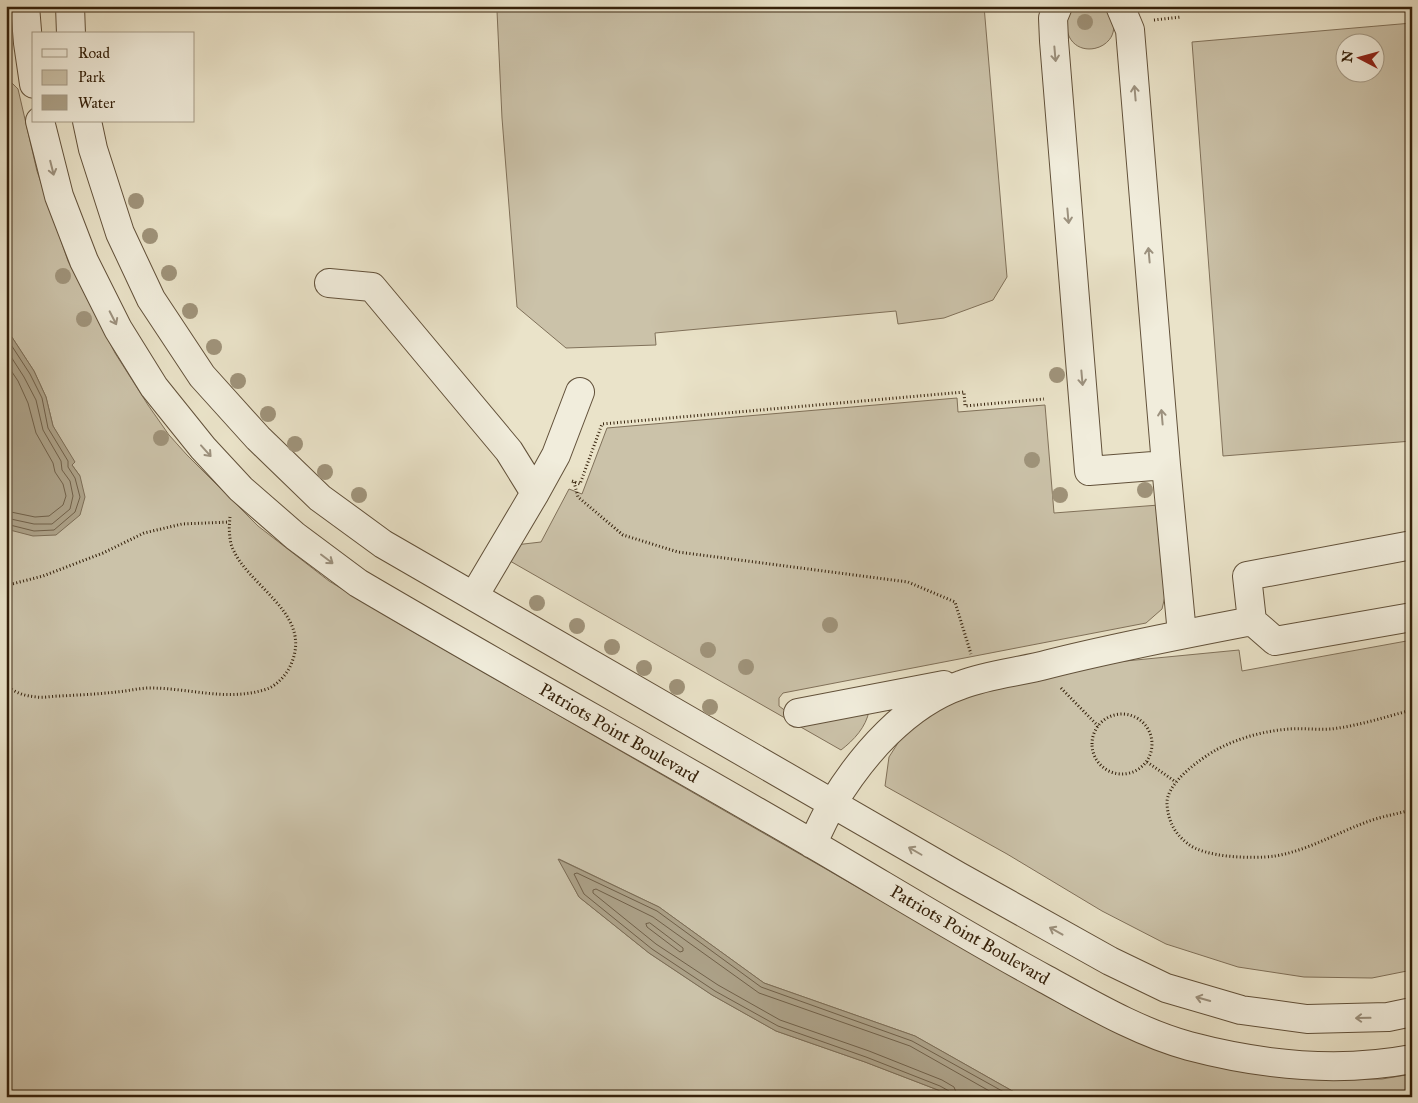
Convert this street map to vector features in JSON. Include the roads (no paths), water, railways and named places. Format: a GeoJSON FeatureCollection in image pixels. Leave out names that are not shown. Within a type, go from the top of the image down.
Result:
{"type":"FeatureCollection","features":[{"type":"Feature","properties":{"kind":"street"},"geometry":{"type":"LineString","coordinates":[[25,6],[23,43],[32,77]]}},
{"type":"Feature","properties":{"kind":"street"},"geometry":{"type":"LineString","coordinates":[[70,6],[71,32]]}},
{"type":"Feature","properties":{"kind":"street"},"geometry":{"type":"LineString","coordinates":[[1058,6],[1053,18],[1054,41],[1089,471],[1166,465]]}},
{"type":"Feature","properties":{"kind":"street"},"geometry":{"type":"LineString","coordinates":[[1120,6],[1130,30],[1182,634]]}},
{"type":"Feature","properties":{"kind":"street","name":"Patriots Point Boulevard"},"geometry":{"type":"LineString","coordinates":[[40,122],[59,196],[84,261],[118,329],[154,387],[202,448],[241,489],[295,536],[358,583],[986,946],[1065,990],[1148,1031],[1188,1046],[1293,1065],[1346,1067],[1412,1059]]}},
{"type":"Feature","properties":{"kind":"street"},"geometry":{"type":"LineString","coordinates":[[87,122],[93,149],[120,233],[151,299],[202,376],[258,438],[320,498],[383,544],[966,881],[1110,961],[1166,988],[1241,1010],[1307,1019],[1388,1017],[1412,1012]]}},
{"type":"Feature","properties":{"kind":"street"},"geometry":{"type":"LineString","coordinates":[[329,283],[372,288],[509,451],[541,483]]}},
{"type":"Feature","properties":{"kind":"street"},"geometry":{"type":"LineString","coordinates":[[474,596],[556,455],[580,392]]}},
{"type":"Feature","properties":{"kind":"street"},"geometry":{"type":"LineString","coordinates":[[1412,545],[1247,576],[1252,621],[1275,641],[1412,617]]}},
{"type":"Feature","properties":{"kind":"street"},"geometry":{"type":"LineString","coordinates":[[798,713],[1039,667],[1120,646],[1252,621]]}},
{"type":"Feature","properties":{"kind":"street"},"geometry":{"type":"LineString","coordinates":[[812,844],[832,804],[879,741],[926,702],[958,686],[980,678]]}},
{"type":"Feature","properties":{"kind":"water"},"geometry":{"type":"Polygon","coordinates":[[[6,328],[34,371],[46,397],[53,426],[75,462],[72,465],[80,476],[85,497],[80,515],[56,535],[33,536],[6,529],[6,328]]]}},
{"type":"Feature","properties":{"kind":"water"},"geometry":{"type":"Polygon","coordinates":[[[558,859],[659,907],[764,983],[915,1036],[1023,1097],[950,1097],[938,1090],[865,1062],[776,1031],[712,995],[649,953],[579,897],[558,859]]]}}]}
